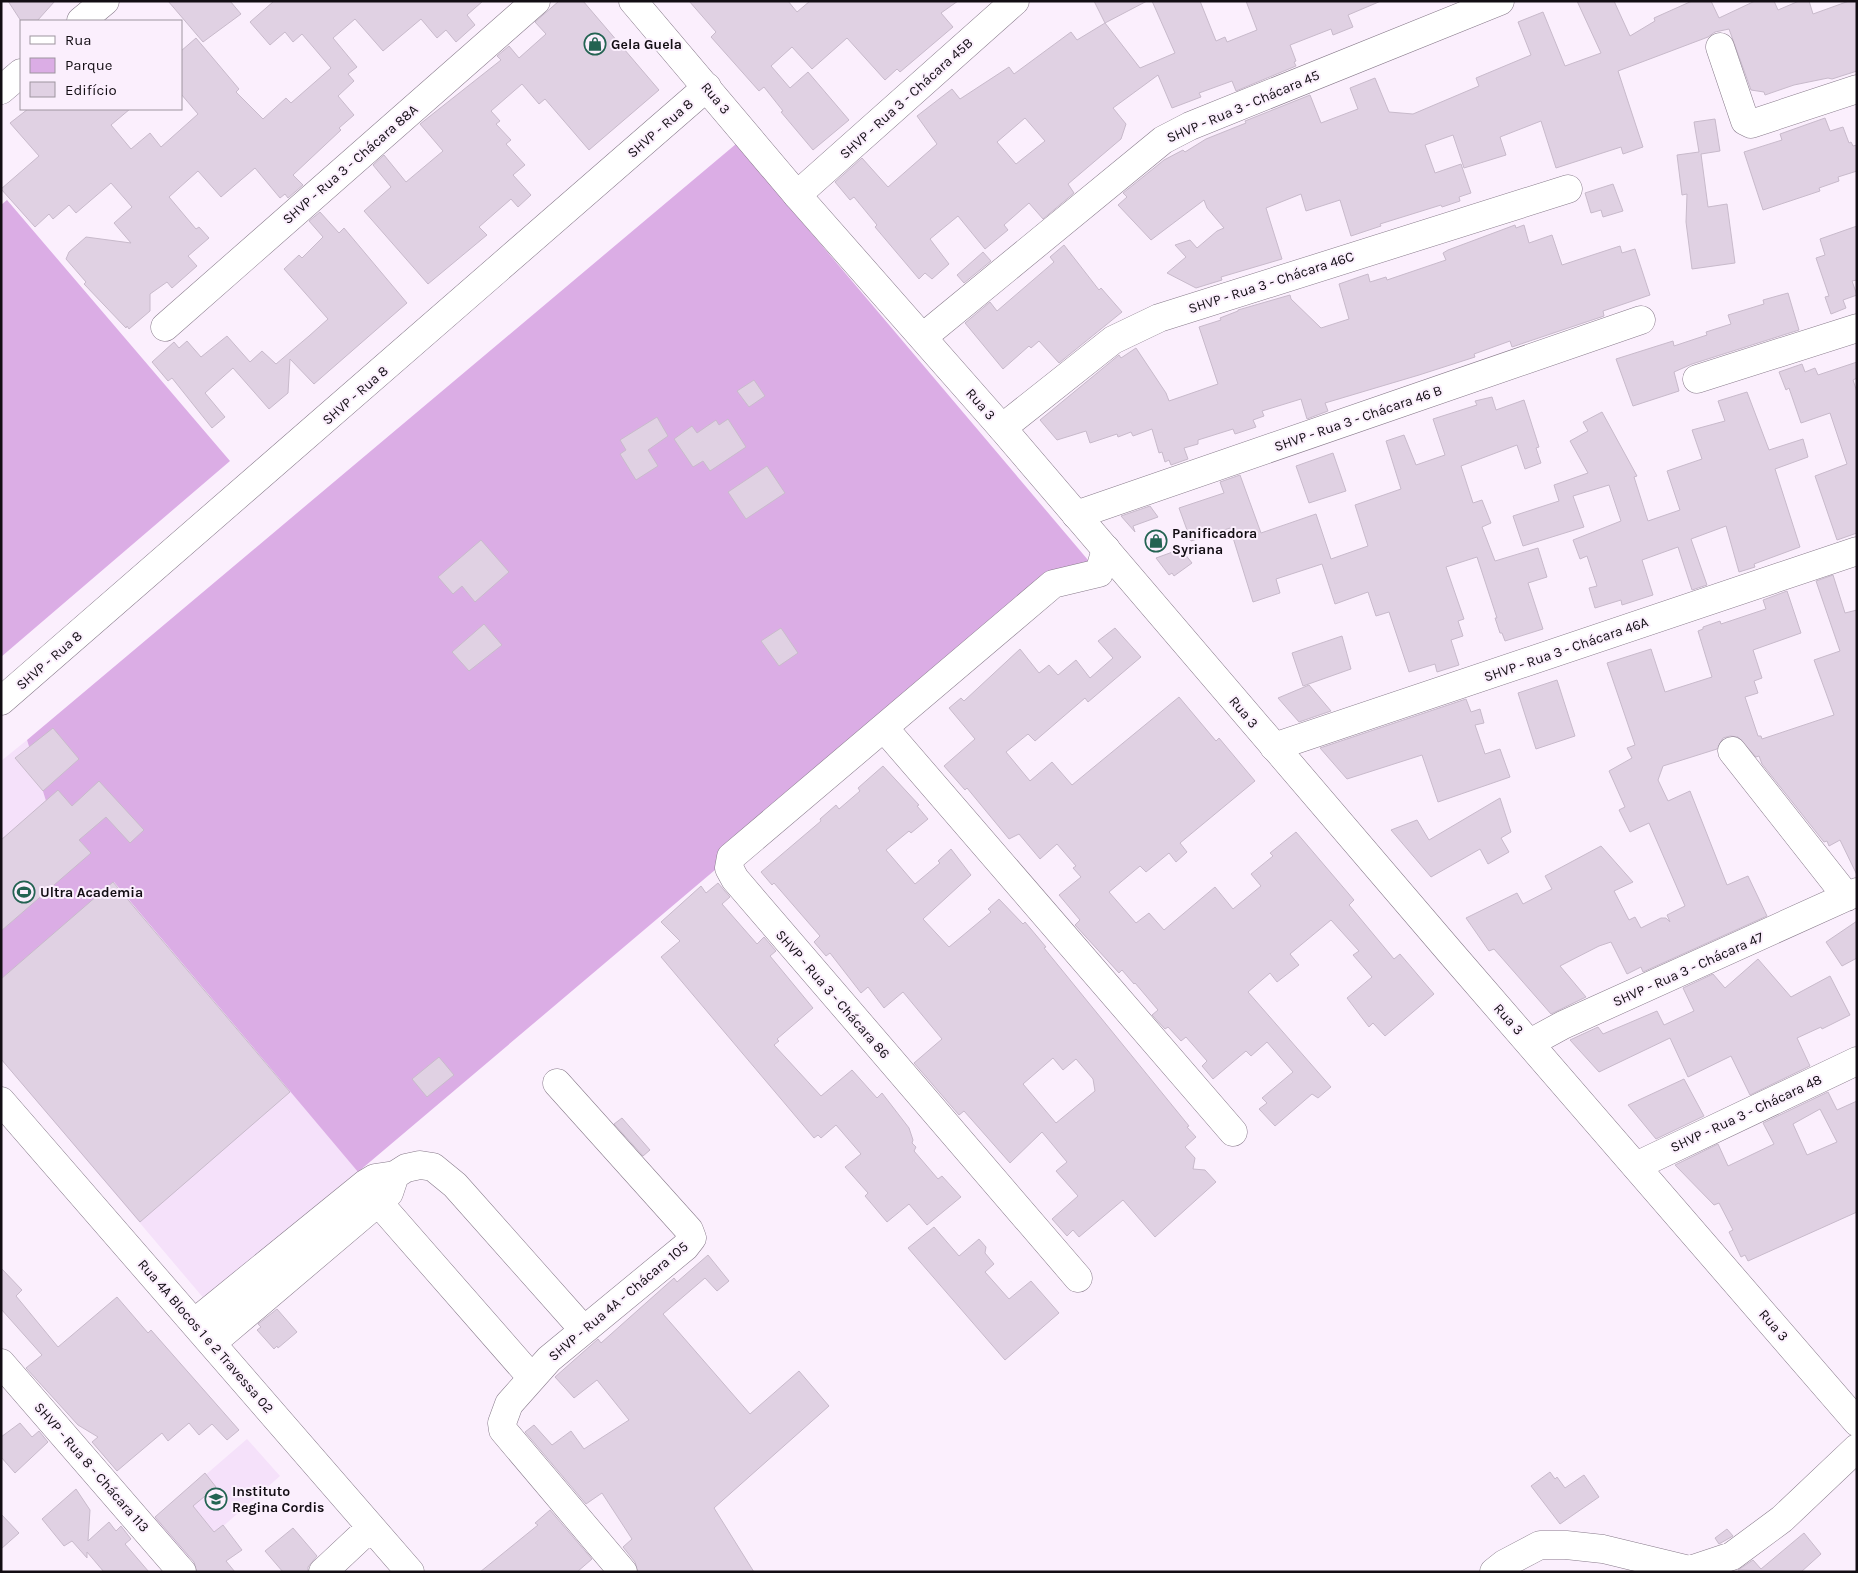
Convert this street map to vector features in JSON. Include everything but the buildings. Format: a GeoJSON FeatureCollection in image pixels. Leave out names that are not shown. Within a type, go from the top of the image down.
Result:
{"type":"FeatureCollection","features":[{"type":"Feature","properties":{"kind":"street"},"geometry":{"type":"LineString","coordinates":[[83,20],[105,1]]}},
{"type":"Feature","properties":{"kind":"street","name":"SHVP - Rua 3 - Chácara 88A"},"geometry":{"type":"LineString","coordinates":[[165,327],[536,1]]}},
{"type":"Feature","properties":{"kind":"street","name":"Rua 3"},"geometry":{"type":"LineString","coordinates":[[633,1],[797,195],[1002,428],[1274,747],[1857,1422]]}},
{"type":"Feature","properties":{"kind":"street","name":"SHVP - Rua 3 - Chácara 45B"},"geometry":{"type":"LineString","coordinates":[[797,195],[1015,1]]}},
{"type":"Feature","properties":{"kind":"street","name":"SHVP - Rua 3 - Chácara 45"},"geometry":{"type":"LineString","coordinates":[[923,337],[1163,140],[1190,126],[1500,1]]}},
{"type":"Feature","properties":{"kind":"street"},"geometry":{"type":"LineString","coordinates":[[1720,48],[1745,121],[1750,124],[1857,90]]}},
{"type":"Feature","properties":{"kind":"street"},"geometry":{"type":"LineString","coordinates":[[1,90],[20,74]]}},
{"type":"Feature","properties":{"kind":"street","name":"SHVP - Rua 8"},"geometry":{"type":"LineString","coordinates":[[1,701],[707,87]]}},
{"type":"Feature","properties":{"kind":"street","name":"SHVP - Rua 3 - Chácara 46C"},"geometry":{"type":"LineString","coordinates":[[1002,428],[1113,340],[1159,318],[1568,188]]}},
{"type":"Feature","properties":{"kind":"street","name":"SHVP - Rua 3 - Chácara 46 B"},"geometry":{"type":"LineString","coordinates":[[1076,515],[1641,320]]}},
{"type":"Feature","properties":{"kind":"street"},"geometry":{"type":"LineString","coordinates":[[1697,380],[1857,328]]}},
{"type":"Feature","properties":{"kind":"street","name":"SHVP - Rua 3 - Chácara 86"},"geometry":{"type":"LineString","coordinates":[[1078,1278],[735,879],[730,868],[731,857],[1053,584],[1099,573],[1106,549]]}},
{"type":"Feature","properties":{"kind":"street","name":"SHVP - Rua 3 - Chácara 46A"},"geometry":{"type":"LineString","coordinates":[[1274,747],[1857,551]]}},
{"type":"Feature","properties":{"kind":"street"},"geometry":{"type":"LineString","coordinates":[[884,728],[1233,1132]]}},
{"type":"Feature","properties":{"kind":"street","name":"SHVP - Rua 3 - Chácara 47"},"geometry":{"type":"LineString","coordinates":[[1530,1043],[1563,1025],[1852,894],[1732,751]]}},
{"type":"Feature","properties":{"kind":"street","name":"SHVP - Rua 3 - Chácara 48"},"geometry":{"type":"LineString","coordinates":[[1636,1166],[1857,1061]]}},
{"type":"Feature","properties":{"kind":"street","name":"SHVP - Rua 4A - Chácara 105"},"geometry":{"type":"LineString","coordinates":[[557,1083],[689,1230],[692,1238],[686,1247],[583,1329],[532,1378],[509,1404],[502,1423],[503,1430],[623,1572]]}},
{"type":"Feature","properties":{"kind":"street","name":"Rua 4A Blocos 1 e 2 Travessa 02"},"geometry":{"type":"LineString","coordinates":[[1,1101],[410,1572]]}},
{"type":"Feature","properties":{"kind":"street"},"geometry":{"type":"LineString","coordinates":[[203,1333],[323,1233],[365,1184],[375,1178],[395,1175],[406,1168],[420,1165],[433,1166],[442,1172],[583,1329]]}},
{"type":"Feature","properties":{"kind":"street"},"geometry":{"type":"LineString","coordinates":[[323,1233],[378,1202],[389,1193],[395,1175]]}},
{"type":"Feature","properties":{"kind":"street"},"geometry":{"type":"LineString","coordinates":[[378,1202],[532,1378]]}},
{"type":"Feature","properties":{"kind":"street","name":"SHVP - Rua 8 - Chácara 113"},"geometry":{"type":"LineString","coordinates":[[1,1363],[182,1572]]}},
{"type":"Feature","properties":{"kind":"street"},"geometry":{"type":"LineString","coordinates":[[1494,1572],[1504,1564],[1540,1545],[1566,1545],[1602,1550],[1690,1570],[1732,1556],[1782,1518],[1857,1448]]}},
{"type":"Feature","properties":{"kind":"street"},"geometry":{"type":"LineString","coordinates":[[323,1572],[371,1527]]}},
{"type":"Feature","properties":{"kind":"shaded area"},"geometry":{"type":"Polygon","coordinates":[[[27,740],[46,801],[358,1172],[206,1301],[1,1059],[1,761],[27,740]]]}},
{"type":"Feature","properties":{"kind":"shaded area","name":"Instituto Regina Cordis"},"geometry":{"type":"Polygon","coordinates":[[[247,1439],[280,1476],[185,1560],[151,1522],[247,1439]]]}},
{"type":"Feature","properties":{"kind":"green space"},"geometry":{"type":"Polygon","coordinates":[[[736,144],[1099,573],[1053,584],[358,1172],[114,882],[1,979],[1,931],[90,853],[46,801],[27,740],[736,144]]]}},
{"type":"Feature","properties":{"kind":"green space"},"geometry":{"type":"Polygon","coordinates":[[[7,200],[230,461],[1,657],[1,205],[7,200]]]}},
{"type":"Feature","properties":{"kind":"place","name":"Gela Guela"},"geometry":{"type":"Point","coordinates":[595,44]}},
{"type":"Feature","properties":{"kind":"place","name":"Panificadora Syriana"},"geometry":{"type":"Point","coordinates":[1156,541]}},
{"type":"Feature","properties":{"kind":"place","name":"Ultra Academia"},"geometry":{"type":"Point","coordinates":[24,892]}},
{"type":"Feature","properties":{"kind":"place","name":"Instituto Regina Cordis"},"geometry":{"type":"Point","coordinates":[216,1499]}}]}
